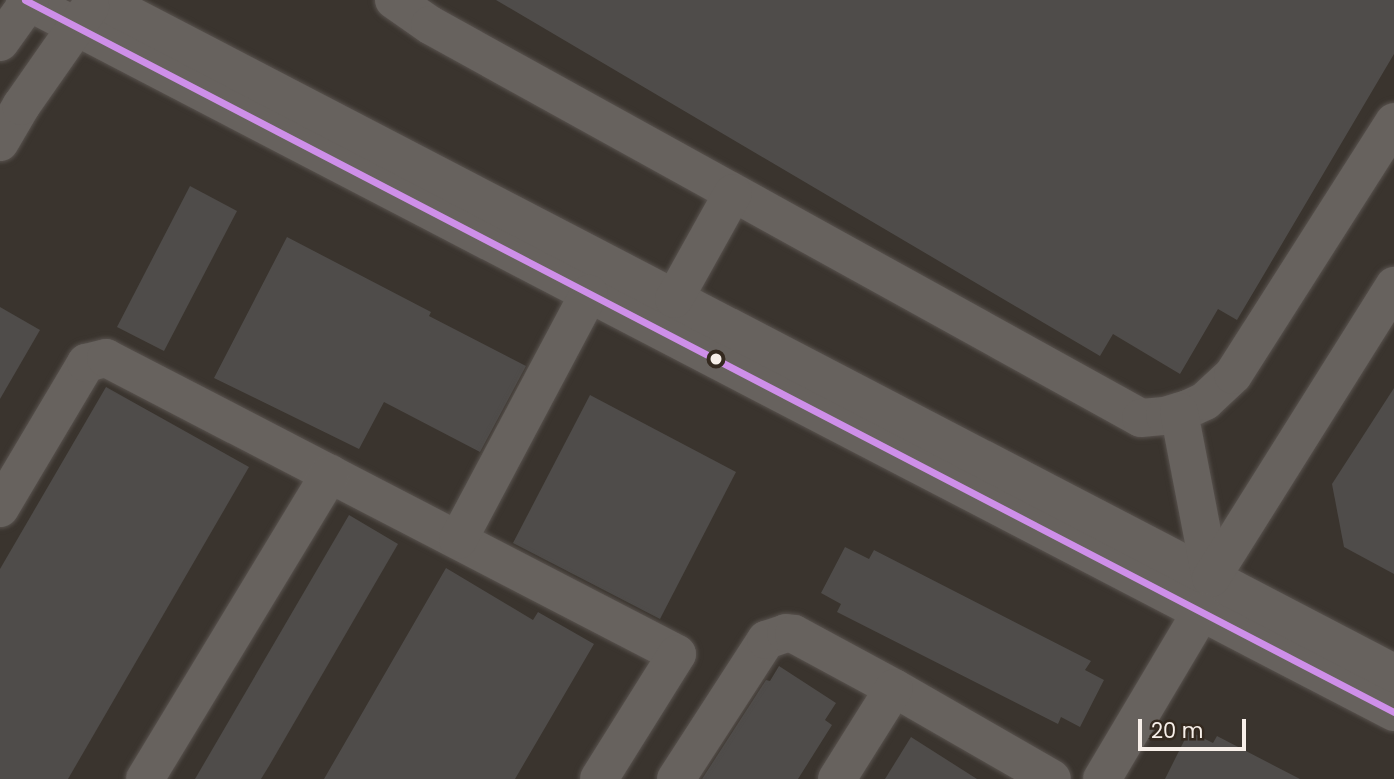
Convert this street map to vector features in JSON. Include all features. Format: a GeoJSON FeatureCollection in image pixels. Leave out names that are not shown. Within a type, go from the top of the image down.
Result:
{"type":"FeatureCollection","features":[{"type":"Feature","properties":{"kind":"street"},"geometry":{"type":"LineString","coordinates":[[394,0],[430,25],[1141,418],[1179,412],[1205,401],[1233,375],[1392,130]]}},
{"type":"Feature","properties":{"kind":"street"},"geometry":{"type":"LineString","coordinates":[[0,42],[28,1],[91,9],[674,299],[1206,595],[1394,712]]}},
{"type":"Feature","properties":{"kind":"street"},"geometry":{"type":"LineString","coordinates":[[0,142],[21,106],[91,9]]}},
{"type":"Feature","properties":{"kind":"street"},"geometry":{"type":"LineString","coordinates":[[91,9],[589,294],[1206,595],[1394,673]]}},
{"type":"Feature","properties":{"kind":"street"},"geometry":{"type":"LineString","coordinates":[[674,299],[733,193]]}},
{"type":"Feature","properties":{"kind":"street"},"geometry":{"type":"LineString","coordinates":[[1102,779],[1206,595],[1394,286]]}},
{"type":"Feature","properties":{"kind":"street"},"geometry":{"type":"LineString","coordinates":[[458,540],[589,294]]}},
{"type":"Feature","properties":{"kind":"street"},"geometry":{"type":"LineString","coordinates":[[0,508],[86,363],[106,358],[677,654],[599,779]]}},
{"type":"Feature","properties":{"kind":"street"},"geometry":{"type":"LineString","coordinates":[[1179,412],[1206,595]]}},
{"type":"Feature","properties":{"kind":"street"},"geometry":{"type":"LineString","coordinates":[[145,779],[330,474]]}},
{"type":"Feature","properties":{"kind":"street"},"geometry":{"type":"LineString","coordinates":[[676,779],[766,640],[776,635],[794,635],[894,688],[1009,769],[1052,779]]}},
{"type":"Feature","properties":{"kind":"street"},"geometry":{"type":"LineString","coordinates":[[837,779],[894,688]]}},
{"type":"Feature","properties":{"kind":"building"},"geometry":{"type":"Polygon","coordinates":[[[496,0],[1394,0],[1394,54],[1237,320],[1218,309],[1180,374],[1113,334],[1100,356],[496,0]]]}},
{"type":"Feature","properties":{"kind":"building"},"geometry":{"type":"Polygon","coordinates":[[[190,186],[237,211],[164,351],[117,327],[190,186]]]}},
{"type":"Feature","properties":{"kind":"building"},"geometry":{"type":"Polygon","coordinates":[[[287,237],[431,312],[429,316],[526,366],[480,452],[384,402],[359,449],[214,378],[287,237]]]}},
{"type":"Feature","properties":{"kind":"building"},"geometry":{"type":"Polygon","coordinates":[[[0,307],[40,330],[0,399],[0,307]]]}},
{"type":"Feature","properties":{"kind":"building"},"geometry":{"type":"Polygon","coordinates":[[[106,387],[249,467],[68,779],[0,779],[0,569],[106,387]]]}},
{"type":"Feature","properties":{"kind":"building"},"geometry":{"type":"Polygon","coordinates":[[[1394,388],[1394,574],[1344,547],[1332,484],[1394,388]]]}},
{"type":"Feature","properties":{"kind":"building"},"geometry":{"type":"Polygon","coordinates":[[[590,395],[736,472],[660,619],[513,543],[590,395]]]}},
{"type":"Feature","properties":{"kind":"building"},"geometry":{"type":"Polygon","coordinates":[[[349,515],[398,544],[269,766],[261,779],[195,779],[349,515]]]}},
{"type":"Feature","properties":{"kind":"building"},"geometry":{"type":"Polygon","coordinates":[[[845,547],[869,559],[874,550],[1091,661],[1085,670],[1104,680],[1080,727],[1061,717],[1058,724],[837,612],[841,604],[821,593],[845,547]]]}},
{"type":"Feature","properties":{"kind":"building"},"geometry":{"type":"Polygon","coordinates":[[[446,568],[533,620],[538,612],[594,644],[515,779],[324,779],[446,568]]]}},
{"type":"Feature","properties":{"kind":"building"},"geometry":{"type":"Polygon","coordinates":[[[779,666],[836,703],[825,720],[832,725],[798,779],[702,779],[766,680],[770,681],[779,666]]]}},
{"type":"Feature","properties":{"kind":"building"},"geometry":{"type":"Polygon","coordinates":[[[1189,731],[1213,743],[1217,736],[1300,779],[1165,779],[1189,731]]]}},
{"type":"Feature","properties":{"kind":"building"},"geometry":{"type":"Polygon","coordinates":[[[911,737],[977,779],[885,779],[911,737]]]}},
{"type":"Feature","properties":{"kind":"transit line"},"geometry":{"type":"LineString","coordinates":[[25,0],[1394,712]]}}]}
